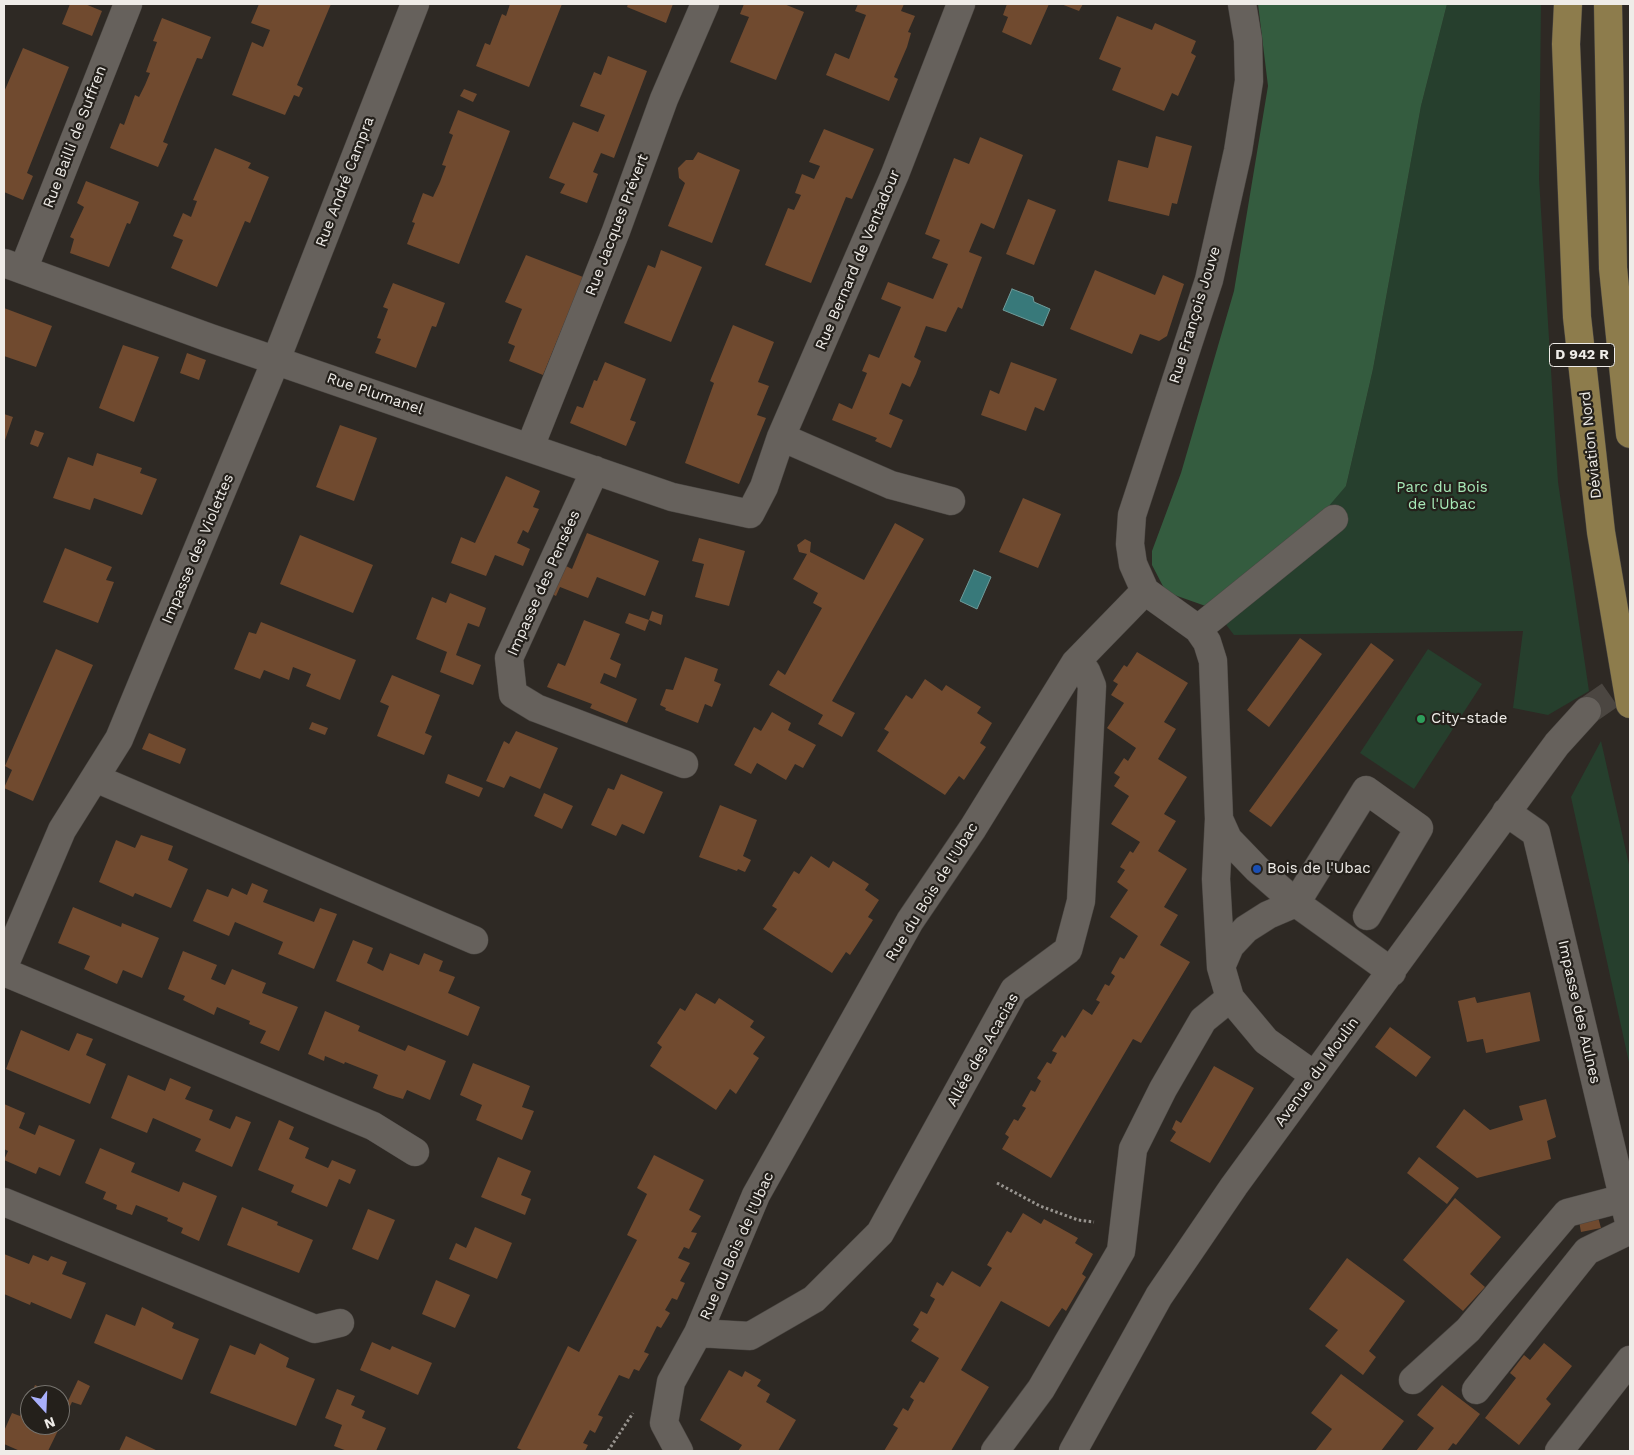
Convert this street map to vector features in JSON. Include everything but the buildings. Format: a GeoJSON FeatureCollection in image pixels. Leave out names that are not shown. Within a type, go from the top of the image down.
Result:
{"type":"FeatureCollection","features":[{"type":"Feature","properties":{"kind":"main road","name":"Déviation Nord"},"geometry":{"type":"LineString","coordinates":[[1568,4],[1566,44],[1577,317],[1601,532],[1630,704]]}},
{"type":"Feature","properties":{"kind":"main road"},"geometry":{"type":"LineString","coordinates":[[1608,4],[1613,268],[1630,434]]}},
{"type":"Feature","properties":{"kind":"street","name":"Rue Bailli de Suffren"},"geometry":{"type":"LineString","coordinates":[[13,266],[128,4]]}},
{"type":"Feature","properties":{"kind":"street","name":"Rue André Campra"},"geometry":{"type":"LineString","coordinates":[[276,360],[415,4]]}},
{"type":"Feature","properties":{"kind":"street","name":"Rue Jacques Prévert"},"geometry":{"type":"LineString","coordinates":[[530,447],[616,231],[664,99],[705,4]]}},
{"type":"Feature","properties":{"kind":"street","name":"Rue Bernard de Ventadour"},"geometry":{"type":"LineString","coordinates":[[750,514],[764,487],[781,437],[896,174],[961,4]]}},
{"type":"Feature","properties":{"kind":"street","name":"Rue François Jouve"},"geometry":{"type":"LineString","coordinates":[[1145,591],[1133,564],[1130,544],[1132,515],[1209,280],[1238,151],[1248,81],[1248,40],[1242,4]]}},
{"type":"Feature","properties":{"kind":"street","name":"Rue Plumanel"},"geometry":{"type":"LineString","coordinates":[[13,266],[276,360],[672,496],[750,514]]}},
{"type":"Feature","properties":{"kind":"street","name":"Impasse des Violettes"},"geometry":{"type":"LineString","coordinates":[[4,966],[11,928],[62,830],[119,739],[276,360]]}},
{"type":"Feature","properties":{"kind":"street"},"geometry":{"type":"LineString","coordinates":[[781,437],[891,484],[951,501]]}},
{"type":"Feature","properties":{"kind":"street","name":"Impasse des Pensées"},"geometry":{"type":"LineString","coordinates":[[595,470],[509,658],[513,694],[536,708],[684,764]]}},
{"type":"Feature","properties":{"kind":"street"},"geometry":{"type":"LineString","coordinates":[[1198,628],[1334,518]]}},
{"type":"Feature","properties":{"kind":"street"},"geometry":{"type":"LineString","coordinates":[[1145,591],[1198,628],[1207,642],[1213,661],[1219,819],[1216,878],[1221,967],[1230,998],[1266,1041],[1314,1075]]}},
{"type":"Feature","properties":{"kind":"street","name":"Rue du Bois de l'Ubac"},"geometry":{"type":"LineString","coordinates":[[679,1451],[664,1423],[671,1382],[698,1333],[756,1195],[910,921],[973,828],[1075,662],[1145,591]]}},
{"type":"Feature","properties":{"kind":"street","name":"Allée des Acacias"},"geometry":{"type":"LineString","coordinates":[[698,1333],[750,1336],[814,1299],[880,1233],[1014,990],[1068,950],[1081,902],[1092,686],[1086,671],[1075,662]]}},
{"type":"Feature","properties":{"kind":"street","name":"Avenue du Moulin"},"geometry":{"type":"LineString","coordinates":[[1073,1451],[1159,1296],[1234,1186],[1314,1075],[1392,972],[1506,812],[1557,744],[1587,711]]}},
{"type":"Feature","properties":{"kind":"street"},"geometry":{"type":"LineString","coordinates":[[95,778],[474,940]]}},
{"type":"Feature","properties":{"kind":"street"},"geometry":{"type":"LineString","coordinates":[[1221,967],[1230,946],[1246,929],[1268,915],[1296,903],[1366,790],[1420,828],[1367,916]]}},
{"type":"Feature","properties":{"kind":"street","name":"Impasse des Aulnes"},"geometry":{"type":"LineString","coordinates":[[1506,812],[1536,833],[1630,1226]]}},
{"type":"Feature","properties":{"kind":"street"},"geometry":{"type":"LineString","coordinates":[[1219,819],[1228,838],[1240,853],[1296,903],[1392,972]]}},
{"type":"Feature","properties":{"kind":"street"},"geometry":{"type":"LineString","coordinates":[[4,972],[373,1126],[414,1152]]}},
{"type":"Feature","properties":{"kind":"street"},"geometry":{"type":"LineString","coordinates":[[995,1451],[1041,1389],[1121,1251],[1133,1149],[1163,1089],[1204,1020],[1230,998]]}},
{"type":"Feature","properties":{"kind":"street"},"geometry":{"type":"LineString","coordinates":[[1413,1380],[1468,1330],[1567,1213],[1624,1198]]}},
{"type":"Feature","properties":{"kind":"street"},"geometry":{"type":"LineString","coordinates":[[4,1202],[315,1330],[340,1323]]}},
{"type":"Feature","properties":{"kind":"street"},"geometry":{"type":"LineString","coordinates":[[1476,1390],[1587,1251],[1630,1230]]}},
{"type":"Feature","properties":{"kind":"street"},"geometry":{"type":"LineString","coordinates":[[1558,1451],[1630,1360]]}},
{"type":"Feature","properties":{"kind":"path"},"geometry":{"type":"LineString","coordinates":[[997,1183],[1040,1206],[1078,1220]]}},
{"type":"Feature","properties":{"kind":"green space"},"geometry":{"type":"Polygon","coordinates":[[[1258,4],[1447,4],[1421,106],[1373,369],[1346,486],[1272,572],[1214,609],[1166,592],[1152,565],[1152,551],[1181,473],[1234,291],[1268,86],[1258,4]]]}},
{"type":"Feature","properties":{"kind":"green space","name":"Parc du Bois de l'Ubac"},"geometry":{"type":"Polygon","coordinates":[[[1447,4],[1541,4],[1539,179],[1558,482],[1589,691],[1548,715],[1513,708],[1523,631],[1234,635],[1214,609],[1346,486],[1373,369],[1421,106],[1447,4]]]}},
{"type":"Feature","properties":{"kind":"green space","name":"City-stade"},"geometry":{"type":"Polygon","coordinates":[[[1428,649],[1482,684],[1414,789],[1360,753],[1428,649]]]}},
{"type":"Feature","properties":{"kind":"green space"},"geometry":{"type":"Polygon","coordinates":[[[1601,741],[1630,869],[1630,1067],[1571,797],[1601,741]]]}},
{"type":"Feature","properties":{"kind":"water"},"geometry":{"type":"Polygon","coordinates":[[[1012,289],[1033,297],[1034,302],[1050,309],[1043,326],[1003,310],[1012,289]]]}},
{"type":"Feature","properties":{"kind":"water"},"geometry":{"type":"Polygon","coordinates":[[[974,570],[991,577],[977,609],[960,601],[974,570]]]}},
{"type":"Feature","properties":{"kind":"tunnel"},"geometry":{"type":"LineString","coordinates":[[1587,711],[1630,681]]}},
{"type":"Feature","properties":{"kind":"place","name":"City-stade"},"geometry":{"type":"Point","coordinates":[1421,719]}},
{"type":"Feature","properties":{"kind":"place","name":"Bois de l'Ubac"},"geometry":{"type":"Point","coordinates":[1257,869]}}]}
